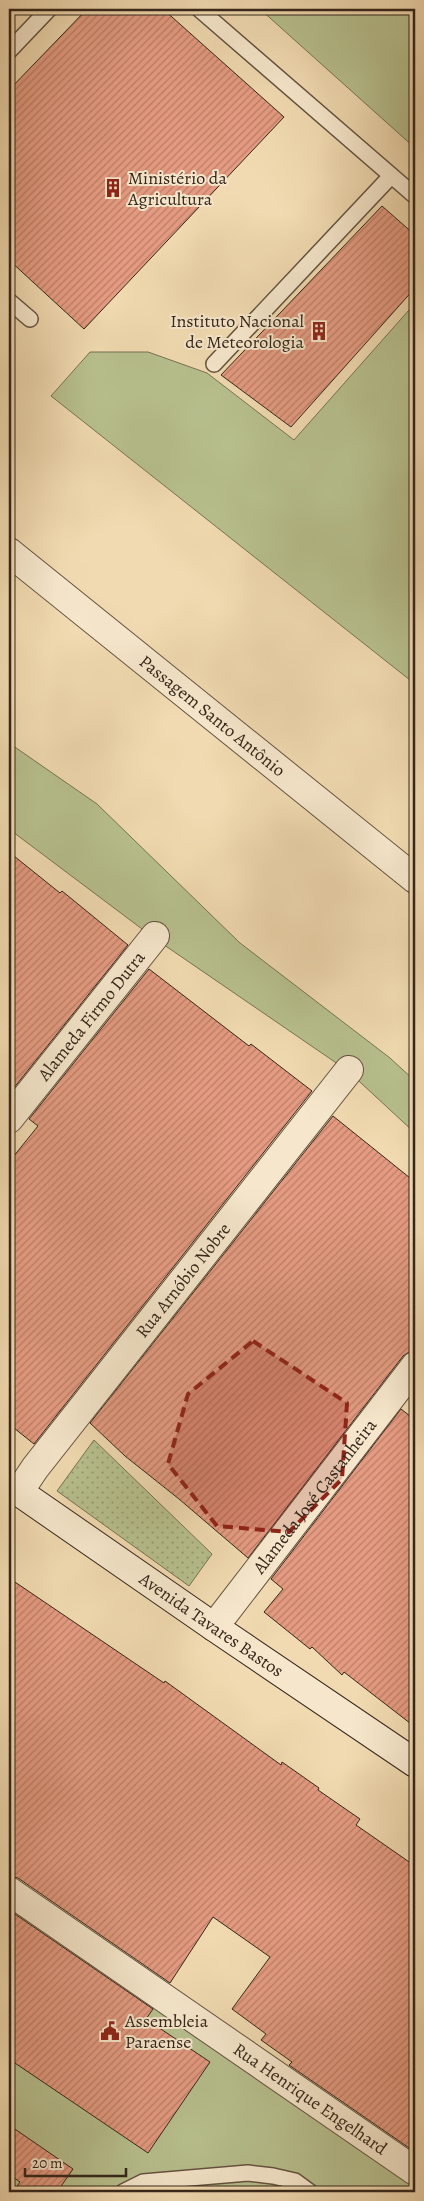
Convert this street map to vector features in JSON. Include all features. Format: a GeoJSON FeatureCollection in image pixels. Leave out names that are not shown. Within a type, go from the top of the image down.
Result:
{"type":"FeatureCollection","features":[{"type":"Feature","properties":{"kind":"street","name":"Passagem Santo Antônio"},"geometry":{"type":"LineString","coordinates":[[9,552],[415,878]]}},
{"type":"Feature","properties":{"kind":"street","name":"Alameda Firmo Dutra"},"geometry":{"type":"LineString","coordinates":[[9,1119],[155,936]]}},
{"type":"Feature","properties":{"kind":"street","name":"Rua Arnóbio Nobre"},"geometry":{"type":"LineString","coordinates":[[14,1488],[35,1468],[349,1070]]}},
{"type":"Feature","properties":{"kind":"street","name":"Alameda José Castanheira"},"geometry":{"type":"LineString","coordinates":[[214,1627],[415,1366]]}},
{"type":"Feature","properties":{"kind":"street","name":"Avenida Tavares Bastos"},"geometry":{"type":"LineString","coordinates":[[14,1488],[214,1627],[413,1758]]}},
{"type":"Feature","properties":{"kind":"street","name":"Rua Henrique Engelhard"},"geometry":{"type":"LineString","coordinates":[[9,1891],[415,2171]]}},
{"type":"Feature","properties":{"kind":"lane"},"geometry":{"type":"LineString","coordinates":[[9,51],[50,9]]}},
{"type":"Feature","properties":{"kind":"lane"},"geometry":{"type":"LineString","coordinates":[[199,9],[415,196]]}},
{"type":"Feature","properties":{"kind":"lane"},"geometry":{"type":"LineString","coordinates":[[214,364],[391,176]]}},
{"type":"Feature","properties":{"kind":"lane"},"geometry":{"type":"LineString","coordinates":[[9,301],[30,319]]}},
{"type":"Feature","properties":{"kind":"lane"},"geometry":{"type":"LineString","coordinates":[[123,2192],[143,2182],[248,2173],[295,2181],[310,2192]]}},
{"type":"Feature","properties":{"kind":"highlighted area"},"geometry":{"type":"Polygon","coordinates":[[[253,1341],[347,1403],[342,1479],[289,1532],[217,1526],[168,1464],[188,1394],[253,1341]]]}},
{"type":"Feature","properties":{"kind":"green space"},"geometry":{"type":"Polygon","coordinates":[[[260,9],[415,9],[415,148],[260,9]]]}},
{"type":"Feature","properties":{"kind":"green space"},"geometry":{"type":"Polygon","coordinates":[[[409,310],[415,315],[415,684],[51,396],[90,352],[148,352],[207,373],[294,440],[409,310]]]}},
{"type":"Feature","properties":{"kind":"green space"},"geometry":{"type":"Polygon","coordinates":[[[9,743],[97,804],[240,943],[390,1058],[415,1081],[415,1133],[348,1071],[154,938],[9,829],[9,743]]]}},
{"type":"Feature","properties":{"kind":"green space"},"geometry":{"type":"Polygon","coordinates":[[[94,1440],[212,1554],[189,1586],[57,1491],[94,1440]]]}},
{"type":"Feature","properties":{"kind":"green space","name":"Assembleia Paraense"},"geometry":{"type":"Polygon","coordinates":[[[9,1891],[415,2170],[415,2192],[9,2192],[9,1891]]]}},
{"type":"Feature","properties":{"kind":"building","name":"Ministério da Agricultura"},"geometry":{"type":"Polygon","coordinates":[[[87,9],[163,9],[284,117],[84,329],[9,260],[9,90],[87,9]]]}},
{"type":"Feature","properties":{"kind":"building","name":"Instituto Nacional de Meteorologia"},"geometry":{"type":"Polygon","coordinates":[[[382,206],[415,235],[415,288],[291,427],[221,375],[382,206]]]}},
{"type":"Feature","properties":{"kind":"building"},"geometry":{"type":"Polygon","coordinates":[[[9,852],[60,893],[62,891],[128,945],[9,1094],[9,852]]]}},
{"type":"Feature","properties":{"kind":"building"},"geometry":{"type":"Polygon","coordinates":[[[149,969],[249,1046],[251,1044],[312,1091],[34,1444],[9,1424],[9,1162],[38,1126],[29,1119],[149,969]]]}},
{"type":"Feature","properties":{"kind":"building"},"geometry":{"type":"Polygon","coordinates":[[[333,1116],[415,1182],[415,1351],[403,1356],[248,1558],[125,1456],[90,1423],[333,1116]]]}},
{"type":"Feature","properties":{"kind":"building"},"geometry":{"type":"Polygon","coordinates":[[[401,1409],[415,1420],[415,1727],[344,1672],[342,1675],[312,1647],[310,1649],[264,1612],[283,1589],[271,1579],[401,1409]]]}},
{"type":"Feature","properties":{"kind":"building"},"geometry":{"type":"Polygon","coordinates":[[[9,1578],[164,1683],[165,1681],[281,1765],[282,1762],[319,1788],[318,1790],[360,1819],[356,1825],[415,1866],[415,2152],[289,2065],[292,2062],[261,2040],[266,2034],[232,2009],[270,1957],[213,1917],[170,1983],[18,1878],[9,1876],[9,1578]]]}},
{"type":"Feature","properties":{"kind":"building"},"geometry":{"type":"Polygon","coordinates":[[[9,1910],[153,2009],[146,2019],[210,2062],[148,2153],[9,2059],[9,1910]]]}},
{"type":"Feature","properties":{"kind":"building"},"geometry":{"type":"Polygon","coordinates":[[[9,2125],[73,2169],[57,2192],[13,2192],[20,2182],[9,2174],[9,2125]]]}},
{"type":"Feature","properties":{"kind":"place","name":"Ministério da Agricultura"},"geometry":{"type":"Point","coordinates":[113,188]}},
{"type":"Feature","properties":{"kind":"place","name":"Instituto Nacional de Meteorologia"},"geometry":{"type":"Point","coordinates":[319,331]}},
{"type":"Feature","properties":{"kind":"place","name":"Assembleia Paraense"},"geometry":{"type":"Point","coordinates":[110,2031]}}]}
